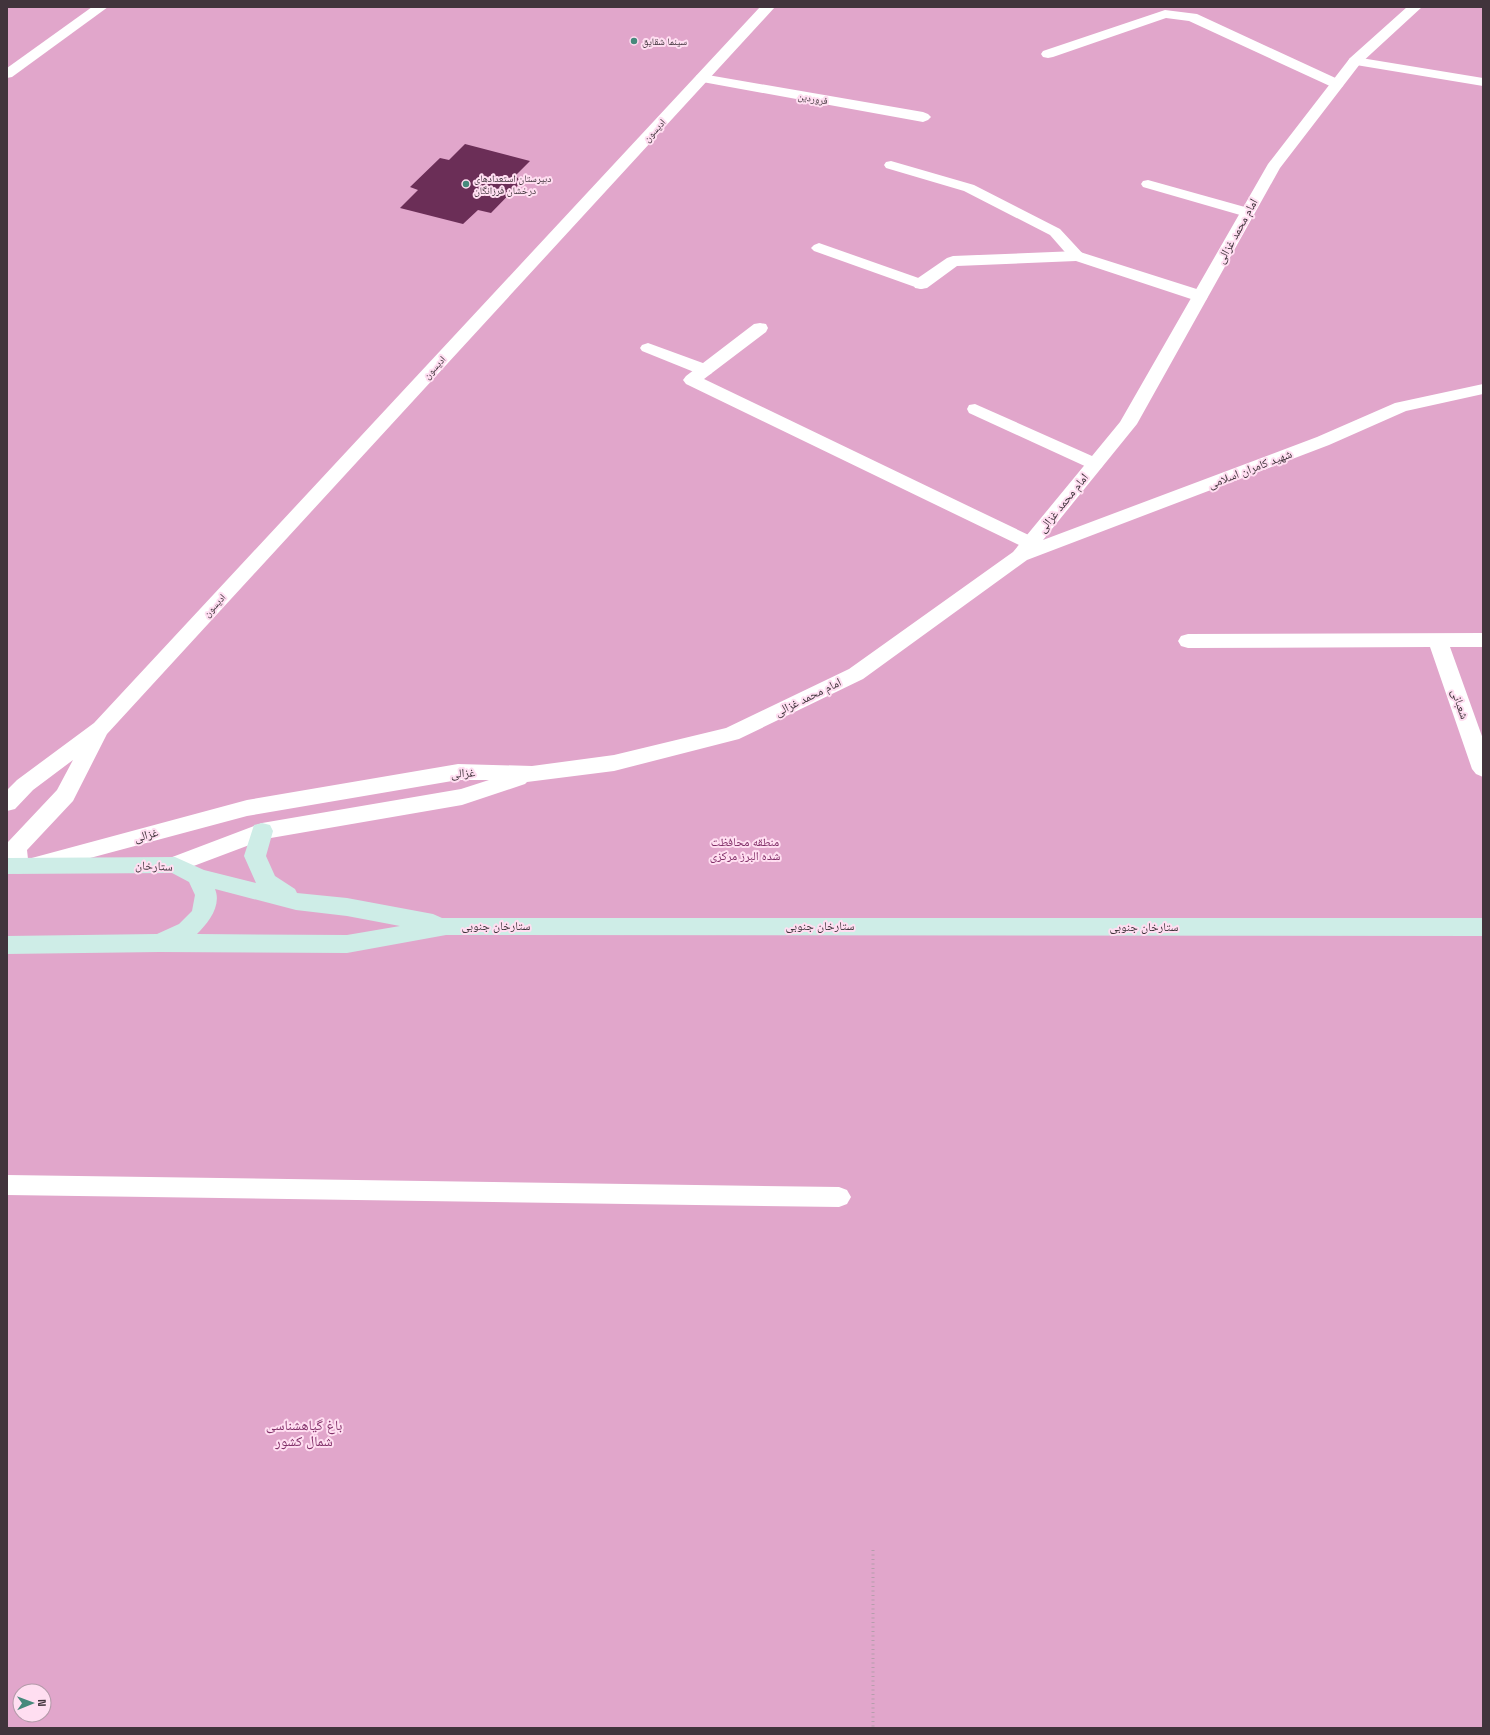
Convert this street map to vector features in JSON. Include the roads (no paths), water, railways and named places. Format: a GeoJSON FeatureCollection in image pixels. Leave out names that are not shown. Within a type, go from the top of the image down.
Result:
{"type":"FeatureCollection","features":[{"type":"Feature","properties":{"kind":"main road"},"geometry":{"type":"LineString","coordinates":[[262,831],[255,856],[267,882],[296,901]]}},
{"type":"Feature","properties":{"kind":"main road","name":"ستارخان"},"geometry":{"type":"LineString","coordinates":[[19,866],[175,865],[198,877],[296,901],[347,907],[446,926]]}},
{"type":"Feature","properties":{"kind":"main road"},"geometry":{"type":"LineString","coordinates":[[7,945],[158,943],[187,930],[202,914],[206,895],[198,877]]}},
{"type":"Feature","properties":{"kind":"main road","name":"ستارخان جنوبی"},"geometry":{"type":"LineString","coordinates":[[158,943],[348,944],[446,926],[1483,927]]}},
{"type":"Feature","properties":{"kind":"street","name":"ادیسون"},"geometry":{"type":"LineString","coordinates":[[7,803],[25,785],[101,728],[768,7]]}},
{"type":"Feature","properties":{"kind":"street","name":"امام محمد غزالی"},"geometry":{"type":"LineString","coordinates":[[532,774],[614,763],[732,734],[856,674],[1025,550],[1128,424],[1273,167],[1355,61],[1415,7]]}},
{"type":"Feature","properties":{"kind":"street"},"geometry":{"type":"LineString","coordinates":[[1048,54],[1165,14],[1192,17],[1337,84]]}},
{"type":"Feature","properties":{"kind":"street"},"geometry":{"type":"LineString","coordinates":[[1355,61],[1483,82]]}},
{"type":"Feature","properties":{"kind":"street","name":"فروردین"},"geometry":{"type":"LineString","coordinates":[[702,78],[923,117]]}},
{"type":"Feature","properties":{"kind":"street"},"geometry":{"type":"LineString","coordinates":[[922,284],[953,261],[1077,256],[1200,296]]}},
{"type":"Feature","properties":{"kind":"street"},"geometry":{"type":"LineString","coordinates":[[760,328],[692,380],[1025,550]]}},
{"type":"Feature","properties":{"kind":"street","name":"شهید کامران اسلامی"},"geometry":{"type":"LineString","coordinates":[[1025,550],[1324,441],[1401,407],[1483,389]]}},
{"type":"Feature","properties":{"kind":"street","name":"شعبانی"},"geometry":{"type":"LineString","coordinates":[[1438,640],[1483,769]]}},
{"type":"Feature","properties":{"kind":"street"},"geometry":{"type":"LineString","coordinates":[[1188,641],[1483,640]]}},
{"type":"Feature","properties":{"kind":"street","name":"ادیسون"},"geometry":{"type":"LineString","coordinates":[[19,866],[16,848],[65,795],[101,728]]}},
{"type":"Feature","properties":{"kind":"street","name":"غزالی"},"geometry":{"type":"LineString","coordinates":[[19,866],[247,808],[458,772],[532,774]]}},
{"type":"Feature","properties":{"kind":"street","name":"غزالی"},"geometry":{"type":"LineString","coordinates":[[175,865],[262,831],[462,797],[532,774]]}},
{"type":"Feature","properties":{"kind":"lane"},"geometry":{"type":"LineString","coordinates":[[7,74],[101,7]]}},
{"type":"Feature","properties":{"kind":"lane"},"geometry":{"type":"LineString","coordinates":[[891,165],[969,188],[1054,232],[1077,256]]}},
{"type":"Feature","properties":{"kind":"lane"},"geometry":{"type":"LineString","coordinates":[[1148,184],[1247,212]]}},
{"type":"Feature","properties":{"kind":"lane"},"geometry":{"type":"LineString","coordinates":[[819,248],[922,284]]}},
{"type":"Feature","properties":{"kind":"lane"},"geometry":{"type":"LineString","coordinates":[[648,348],[706,370]]}},
{"type":"Feature","properties":{"kind":"lane"},"geometry":{"type":"LineString","coordinates":[[975,409],[1095,464]]}},
{"type":"Feature","properties":{"kind":"lane"},"geometry":{"type":"LineString","coordinates":[[7,1185],[839,1197]]}},
{"type":"Feature","properties":{"kind":"place","name":"سینما شقایق"},"geometry":{"type":"Point","coordinates":[634,41]}},
{"type":"Feature","properties":{"kind":"place","name":"دبیرستان استعدادهای درخشان فرزانگان"},"geometry":{"type":"Point","coordinates":[466,184]}},
{"type":"Feature","properties":{"kind":"park label","name":"منطقه محافظت شده البرز مرکزی"},"geometry":{"type":"Point","coordinates":[745,849]}},
{"type":"Feature","properties":{"kind":"park label","name":"باغ گیاهشناسی شمال کشور"},"geometry":{"type":"Point","coordinates":[304,1434]}}]}
